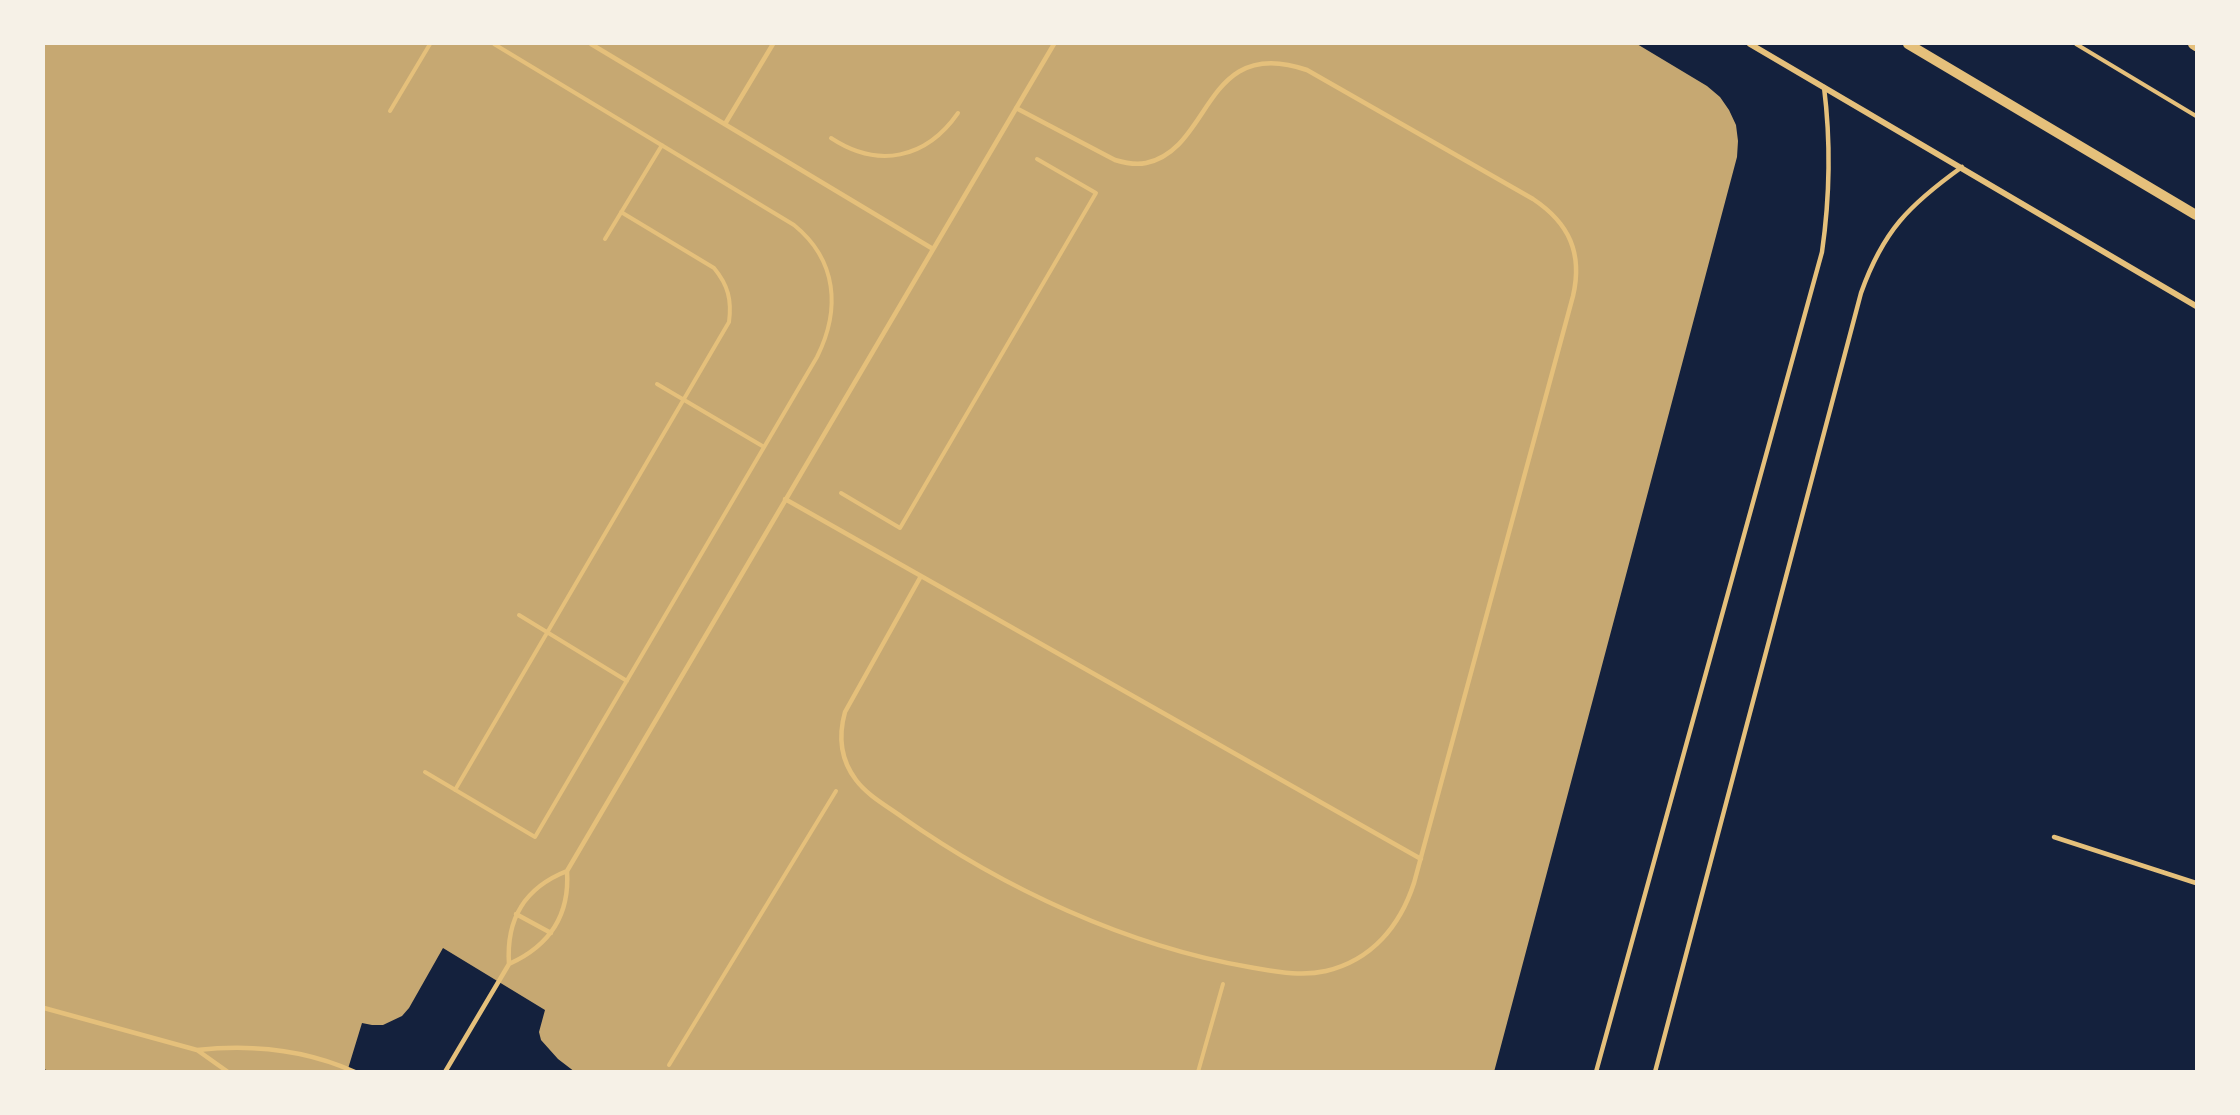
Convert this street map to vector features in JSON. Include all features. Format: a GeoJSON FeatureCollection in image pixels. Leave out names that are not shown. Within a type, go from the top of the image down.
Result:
{"type":"FeatureCollection","features":[{"type":"Feature","properties":{"kind":"street"},"geometry":{"type":"LineString","coordinates":[[1750,44],[2196,306]]}},
{"type":"Feature","properties":{"kind":"street"},"geometry":{"type":"LineString","coordinates":[[1908,44],[2196,215]]}},
{"type":"Feature","properties":{"kind":"lane"},"geometry":{"type":"LineString","coordinates":[[591,44],[933,249]]}},
{"type":"Feature","properties":{"kind":"lane"},"geometry":{"type":"LineString","coordinates":[[725,124],[773,44]]}},
{"type":"Feature","properties":{"kind":"lane"},"geometry":{"type":"LineString","coordinates":[[509,964],[539,947],[551,933],[565,904],[568,887],[567,871],[1054,44]]}},
{"type":"Feature","properties":{"kind":"lane"},"geometry":{"type":"LineString","coordinates":[[921,576],[845,712],[841,727],[843,756],[858,783],[869,793],[932,838],[1023,889],[1099,923],[1158,944],[1228,963],[1303,974],[1325,971],[1365,954],[1383,940],[1396,923],[1407,904],[1421,859],[1573,296],[1576,264],[1567,233],[1546,208],[1533,199],[1306,70],[1289,64],[1271,63],[1253,66],[1236,74],[1222,85],[1175,148],[1147,163],[1130,164],[1115,160],[1016,108]]}},
{"type":"Feature","properties":{"kind":"lane"},"geometry":{"type":"LineString","coordinates":[[1596,1071],[1819,263],[1829,186],[1828,120],[1824,87]]}},
{"type":"Feature","properties":{"kind":"lane"},"geometry":{"type":"LineString","coordinates":[[1655,1071],[1860,293],[1874,260],[1891,230],[1923,195],[1962,168]]}},
{"type":"Feature","properties":{"kind":"lane"},"geometry":{"type":"LineString","coordinates":[[786,500],[1421,859]]}},
{"type":"Feature","properties":{"kind":"lane"},"geometry":{"type":"LineString","coordinates":[[2054,837],[2196,883]]}},
{"type":"Feature","properties":{"kind":"lane"},"geometry":{"type":"LineString","coordinates":[[445,1071],[509,964],[508,947],[516,914],[537,887],[551,877],[567,871]]}},
{"type":"Feature","properties":{"kind":"lane"},"geometry":{"type":"LineString","coordinates":[[516,914],[551,933]]}},
{"type":"Feature","properties":{"kind":"lane"},"geometry":{"type":"LineString","coordinates":[[44,1008],[197,1050],[228,1071]]}},
{"type":"Feature","properties":{"kind":"lane"},"geometry":{"type":"LineString","coordinates":[[197,1050],[222,1047],[274,1048],[324,1060],[355,1071]]}},
{"type":"Feature","properties":{"kind":"path"},"geometry":{"type":"LineString","coordinates":[[390,111],[430,44]]}},
{"type":"Feature","properties":{"kind":"path"},"geometry":{"type":"LineString","coordinates":[[425,772],[535,837],[817,357],[832,313],[832,298],[826,268],[814,244],[794,225],[494,44]]}},
{"type":"Feature","properties":{"kind":"path"},"geometry":{"type":"LineString","coordinates":[[2076,44],[2196,116]]}},
{"type":"Feature","properties":{"kind":"path"},"geometry":{"type":"LineString","coordinates":[[831,138],[844,147],[860,153],[884,156],[908,153],[938,138],[958,113]]}},
{"type":"Feature","properties":{"kind":"path"},"geometry":{"type":"LineString","coordinates":[[605,239],[662,145]]}},
{"type":"Feature","properties":{"kind":"path"},"geometry":{"type":"LineString","coordinates":[[841,493],[900,528],[930,477],[1096,193],[1037,159]]}},
{"type":"Feature","properties":{"kind":"path"},"geometry":{"type":"LineString","coordinates":[[455,790],[729,322],[731,308],[729,293],[714,268],[621,212]]}},
{"type":"Feature","properties":{"kind":"path"},"geometry":{"type":"LineString","coordinates":[[657,384],[764,447]]}},
{"type":"Feature","properties":{"kind":"path"},"geometry":{"type":"LineString","coordinates":[[519,615],[627,681]]}},
{"type":"Feature","properties":{"kind":"path"},"geometry":{"type":"LineString","coordinates":[[669,1065],[849,770]]}},
{"type":"Feature","properties":{"kind":"path"},"geometry":{"type":"LineString","coordinates":[[1198,1071],[1228,963]]}},
{"type":"Feature","properties":{"kind":"building"},"geometry":{"type":"Polygon","coordinates":[[[44,44],[1637,44],[1707,86],[1720,97],[1736,125],[1737,157],[1494,1072],[575,1072],[558,1059],[541,1040],[539,1032],[545,1010],[443,948],[409,1008],[402,1016],[383,1025],[362,1023],[347,1072],[51,1072],[44,1069],[44,44]]]}}]}
